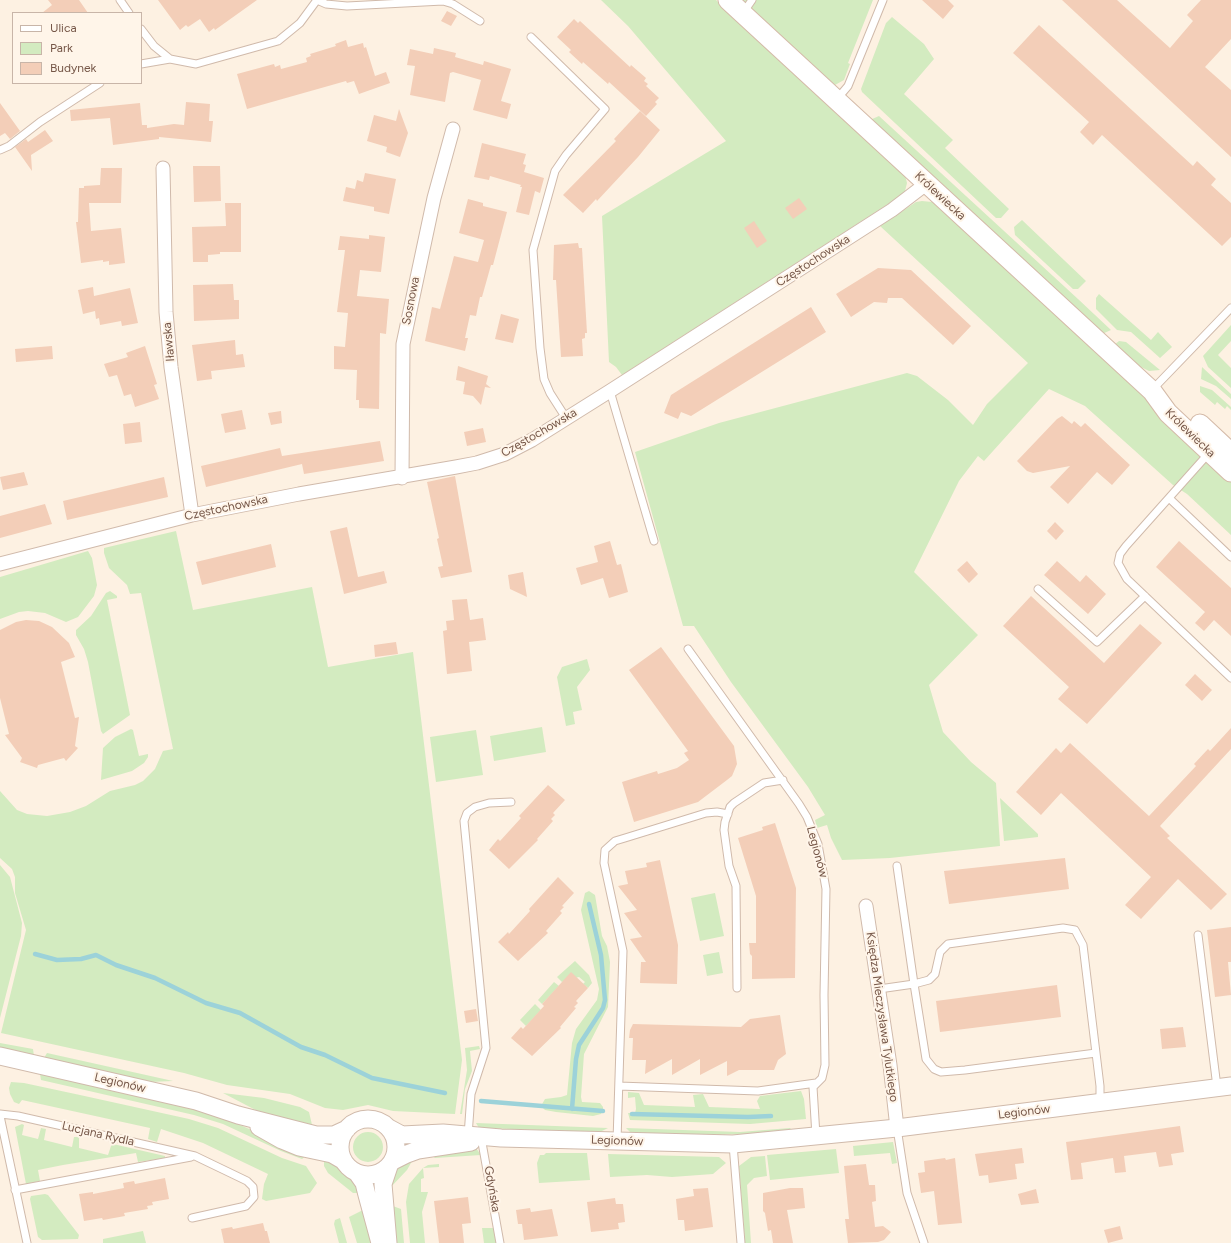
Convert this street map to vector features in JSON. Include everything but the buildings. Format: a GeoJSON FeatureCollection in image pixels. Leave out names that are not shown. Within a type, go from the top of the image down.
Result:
{"type":"FeatureCollection","features":[{"type":"Feature","properties":{"kind":"main road","name":"Królewiecka"},"geometry":{"type":"LineString","coordinates":[[728,0],[747,6],[836,100],[1152,390],[1168,413],[1231,472]]}},
{"type":"Feature","properties":{"kind":"main road","name":"Królewiecka"},"geometry":{"type":"LineString","coordinates":[[1152,390],[1172,399],[1231,453]]}},
{"type":"Feature","properties":{"kind":"street","name":"Sosnowa"},"geometry":{"type":"LineString","coordinates":[[402,478],[403,344],[432,205],[453,129]]}},
{"type":"Feature","properties":{"kind":"street","name":"Iławska"},"geometry":{"type":"LineString","coordinates":[[163,168],[166,312],[170,367],[192,515]]}},
{"type":"Feature","properties":{"kind":"street","name":"Częstochowska"},"geometry":{"type":"LineString","coordinates":[[0,564],[192,515],[298,494],[402,478],[491,459],[518,447],[610,391],[892,210],[926,184]]}},
{"type":"Feature","properties":{"kind":"street","name":"Księdza Mieczysława Tylutkiego"},"geometry":{"type":"LineString","coordinates":[[866,906],[879,989],[897,1128]]}},
{"type":"Feature","properties":{"kind":"street","name":"Legionów"},"geometry":{"type":"LineString","coordinates":[[0,1056],[196,1101],[238,1115],[316,1134],[334,1135],[347,1129]]}},
{"type":"Feature","properties":{"kind":"street","name":"Legionów"},"geometry":{"type":"LineString","coordinates":[[388,1128],[402,1135],[443,1133],[475,1138],[734,1144],[897,1128],[1224,1087]]}},
{"type":"Feature","properties":{"kind":"street","name":"Legionów"},"geometry":{"type":"LineString","coordinates":[[238,1115],[282,1140],[299,1147],[332,1154],[344,1161]]}},
{"type":"Feature","properties":{"kind":"street"},"geometry":{"type":"LineString","coordinates":[[388,1243],[383,1184],[391,1163],[396,1143],[388,1128],[383,1123],[370,1119],[357,1122],[347,1129],[341,1142],[340,1149],[344,1161],[351,1170],[357,1173],[373,1175],[384,1171],[391,1163]]}},
{"type":"Feature","properties":{"kind":"street","name":"Legionów"},"geometry":{"type":"LineString","coordinates":[[391,1163],[418,1150],[475,1138]]}},
{"type":"Feature","properties":{"kind":"street"},"geometry":{"type":"LineString","coordinates":[[357,1173],[364,1183],[380,1243]]}},
{"type":"Feature","properties":{"kind":"lane"},"geometry":{"type":"LineString","coordinates":[[120,0],[128,12]]}},
{"type":"Feature","properties":{"kind":"lane"},"geometry":{"type":"LineString","coordinates":[[142,64],[170,59],[196,64],[278,41],[300,23],[317,0],[332,5],[347,6],[443,1],[453,4],[480,21]]}},
{"type":"Feature","properties":{"kind":"lane"},"geometry":{"type":"LineString","coordinates":[[836,100],[848,86],[883,0]]}},
{"type":"Feature","properties":{"kind":"lane"},"geometry":{"type":"LineString","coordinates":[[142,30],[154,46],[170,59]]}},
{"type":"Feature","properties":{"kind":"lane"},"geometry":{"type":"LineString","coordinates":[[531,37],[605,109],[566,155],[555,171],[533,250],[543,372],[550,393],[566,418]]}},
{"type":"Feature","properties":{"kind":"lane"},"geometry":{"type":"LineString","coordinates":[[0,150],[9,146],[40,122],[98,84]]}},
{"type":"Feature","properties":{"kind":"lane"},"geometry":{"type":"LineString","coordinates":[[1152,390],[1231,308]]}},
{"type":"Feature","properties":{"kind":"lane"},"geometry":{"type":"LineString","coordinates":[[610,391],[654,541]]}},
{"type":"Feature","properties":{"kind":"lane"},"geometry":{"type":"LineString","coordinates":[[1210,452],[1126,546],[1118,558],[1119,567],[1127,579],[1231,678]]}},
{"type":"Feature","properties":{"kind":"lane"},"geometry":{"type":"LineString","coordinates":[[1169,498],[1231,557]]}},
{"type":"Feature","properties":{"kind":"lane"},"geometry":{"type":"LineString","coordinates":[[1038,589],[1097,642],[1145,596]]}},
{"type":"Feature","properties":{"kind":"lane","name":"Legionów"},"geometry":{"type":"LineString","coordinates":[[688,649],[782,780],[810,822],[818,844],[826,886],[824,995],[825,1069],[822,1078],[813,1087],[816,1136]]}},
{"type":"Feature","properties":{"kind":"lane"},"geometry":{"type":"LineString","coordinates":[[738,988],[736,886],[729,866],[724,830],[728,814],[734,803],[764,783],[782,780]]}},
{"type":"Feature","properties":{"kind":"lane","name":"Gdyńska"},"geometry":{"type":"LineString","coordinates":[[500,1243],[475,1138],[471,1094],[486,1048],[464,821],[467,813],[475,806],[511,802]]}},
{"type":"Feature","properties":{"kind":"lane"},"geometry":{"type":"LineString","coordinates":[[617,1141],[623,951],[604,863],[605,850],[615,842],[625,838],[706,813],[717,812],[728,814]]}},
{"type":"Feature","properties":{"kind":"lane"},"geometry":{"type":"LineString","coordinates":[[897,866],[926,1059],[934,1069],[941,1072],[953,1071],[1096,1053]]}},
{"type":"Feature","properties":{"kind":"lane"},"geometry":{"type":"LineString","coordinates":[[879,989],[914,984],[929,980],[935,974],[940,952],[948,944],[1063,928],[1075,930],[1083,945],[1100,1086],[1100,1103]]}},
{"type":"Feature","properties":{"kind":"lane"},"geometry":{"type":"LineString","coordinates":[[1198,935],[1224,1087]]}},
{"type":"Feature","properties":{"kind":"lane"},"geometry":{"type":"LineString","coordinates":[[619,1086],[758,1091],[816,1083]]}},
{"type":"Feature","properties":{"kind":"lane","name":"Lucjana Rydla"},"geometry":{"type":"LineString","coordinates":[[27,1243],[0,1115],[18,1116],[195,1156],[247,1181],[253,1188],[254,1194],[252,1202],[246,1206],[192,1218]]}},
{"type":"Feature","properties":{"kind":"lane"},"geometry":{"type":"LineString","coordinates":[[897,1128],[908,1194],[924,1243]]}},
{"type":"Feature","properties":{"kind":"lane"},"geometry":{"type":"LineString","coordinates":[[734,1144],[741,1243]]}},
{"type":"Feature","properties":{"kind":"lane"},"geometry":{"type":"LineString","coordinates":[[15,1190],[195,1156]]}},
{"type":"Feature","properties":{"kind":"green space"},"geometry":{"type":"Polygon","coordinates":[[[601,0],[716,0],[897,167],[905,175],[907,183],[905,191],[899,197],[622,375],[616,367],[609,362],[602,216],[726,141],[628,26],[601,0]]]}},
{"type":"Feature","properties":{"kind":"green space"},"geometry":{"type":"Polygon","coordinates":[[[740,0],[873,0],[848,63],[850,64],[844,80],[835,85],[740,0]]]}},
{"type":"Feature","properties":{"kind":"green space"},"geometry":{"type":"Polygon","coordinates":[[[892,17],[924,44],[934,59],[904,94],[953,140],[945,148],[1009,209],[1001,218],[996,218],[862,92],[861,89],[886,23],[892,17]]]}},
{"type":"Feature","properties":{"kind":"green space"},"geometry":{"type":"Polygon","coordinates":[[[879,116],[1111,330],[1102,334],[870,120],[879,116]]]}},
{"type":"Feature","properties":{"kind":"green space"},"geometry":{"type":"Polygon","coordinates":[[[916,202],[932,202],[938,205],[1231,477],[1231,535],[1187,494],[1173,485],[1085,406],[1049,389],[984,461],[978,456],[959,481],[914,572],[978,635],[929,685],[943,732],[971,762],[996,783],[1000,846],[890,858],[842,860],[831,838],[827,825],[817,828],[815,820],[825,815],[808,787],[731,682],[694,626],[683,626],[635,452],[719,423],[907,373],[917,376],[948,400],[973,425],[987,404],[1028,363],[880,226],[916,202]]]}},
{"type":"Feature","properties":{"kind":"green space"},"geometry":{"type":"Polygon","coordinates":[[[1022,220],[1086,281],[1078,289],[1073,289],[1015,235],[1014,227],[1022,220]]]}},
{"type":"Feature","properties":{"kind":"green space"},"geometry":{"type":"Polygon","coordinates":[[[1099,294],[1151,340],[1158,332],[1172,347],[1160,358],[1131,332],[1117,330],[1096,309],[1096,298],[1099,294]]]}},
{"type":"Feature","properties":{"kind":"green space"},"geometry":{"type":"Polygon","coordinates":[[[1231,325],[1231,341],[1218,355],[1231,368],[1231,388],[1208,367],[1203,356],[1231,325]]]}},
{"type":"Feature","properties":{"kind":"green space"},"geometry":{"type":"Polygon","coordinates":[[[1119,341],[1126,342],[1160,370],[1149,371],[1137,365],[1114,345],[1119,341]]]}},
{"type":"Feature","properties":{"kind":"green space"},"geometry":{"type":"Polygon","coordinates":[[[1202,367],[1231,394],[1231,399],[1216,386],[1201,379],[1202,367]]]}},
{"type":"Feature","properties":{"kind":"green space"},"geometry":{"type":"Polygon","coordinates":[[[1200,386],[1212,390],[1231,407],[1231,410],[1227,406],[1225,409],[1217,402],[1215,405],[1200,392],[1200,386]]]}},
{"type":"Feature","properties":{"kind":"green space"},"geometry":{"type":"Polygon","coordinates":[[[176,531],[193,610],[312,587],[328,667],[413,652],[462,1060],[455,1114],[393,1111],[368,1105],[343,1110],[325,1108],[290,1094],[227,1085],[184,1073],[1,1033],[26,930],[15,893],[15,877],[12,869],[0,858],[0,791],[17,810],[27,814],[47,816],[70,812],[86,806],[110,791],[135,785],[143,781],[155,769],[163,751],[173,749],[141,593],[130,594],[127,585],[109,568],[104,553],[104,548],[176,531]]]}},
{"type":"Feature","properties":{"kind":"green space"},"geometry":{"type":"Polygon","coordinates":[[[88,551],[92,558],[97,585],[94,596],[78,617],[66,622],[45,613],[28,611],[19,612],[0,619],[0,577],[88,551]]]}},
{"type":"Feature","properties":{"kind":"green space"},"geometry":{"type":"Polygon","coordinates":[[[110,591],[117,596],[117,598],[107,600],[130,715],[103,734],[101,731],[88,662],[84,649],[76,635],[76,630],[91,616],[106,593],[110,591]]]}},
{"type":"Feature","properties":{"kind":"green space"},"geometry":{"type":"Polygon","coordinates":[[[587,659],[590,670],[577,687],[582,710],[573,712],[575,724],[566,726],[557,677],[562,667],[587,659]]]}},
{"type":"Feature","properties":{"kind":"green space"},"geometry":{"type":"Polygon","coordinates":[[[542,727],[546,752],[494,761],[490,736],[542,727]]]}},
{"type":"Feature","properties":{"kind":"green space"},"geometry":{"type":"Polygon","coordinates":[[[131,729],[133,730],[139,756],[148,754],[148,757],[144,763],[132,771],[101,780],[103,748],[115,737],[131,729]]]}},
{"type":"Feature","properties":{"kind":"green space"},"geometry":{"type":"Polygon","coordinates":[[[476,730],[483,775],[436,782],[430,737],[476,730]]]}},
{"type":"Feature","properties":{"kind":"green space"},"geometry":{"type":"Polygon","coordinates":[[[1000,798],[1038,834],[1038,837],[1004,841],[1000,798]]]}},
{"type":"Feature","properties":{"kind":"green space"},"geometry":{"type":"Polygon","coordinates":[[[0,865],[10,877],[22,923],[21,936],[0,1018],[0,865]]]}},
{"type":"Feature","properties":{"kind":"green space"},"geometry":{"type":"Polygon","coordinates":[[[589,891],[595,895],[602,936],[607,946],[610,962],[608,1007],[584,1054],[581,1097],[582,1102],[600,1103],[603,1107],[601,1114],[593,1116],[545,1110],[541,1106],[545,1099],[567,1095],[572,1043],[576,1029],[597,1000],[599,989],[581,910],[585,893],[589,891]]]}},
{"type":"Feature","properties":{"kind":"green space"},"geometry":{"type":"Polygon","coordinates":[[[715,893],[724,936],[700,941],[691,898],[715,893]]]}},
{"type":"Feature","properties":{"kind":"green space"},"geometry":{"type":"Polygon","coordinates":[[[719,952],[723,973],[707,976],[703,955],[719,952]]]}},
{"type":"Feature","properties":{"kind":"green space"},"geometry":{"type":"Polygon","coordinates":[[[575,961],[589,975],[592,983],[588,988],[583,984],[585,982],[579,977],[562,982],[557,977],[575,961]]]}},
{"type":"Feature","properties":{"kind":"green space"},"geometry":{"type":"Polygon","coordinates":[[[554,982],[559,986],[542,1004],[538,1000],[554,982]]]}},
{"type":"Feature","properties":{"kind":"green space"},"geometry":{"type":"Polygon","coordinates":[[[535,1004],[541,1010],[526,1026],[520,1020],[535,1004]]]}},
{"type":"Feature","properties":{"kind":"green space"},"geometry":{"type":"Polygon","coordinates":[[[0,1043],[33,1049],[34,1056],[0,1048],[0,1043]]]}},
{"type":"Feature","properties":{"kind":"green space"},"geometry":{"type":"Polygon","coordinates":[[[479,1046],[480,1049],[470,1051],[472,1071],[465,1089],[462,1114],[460,1114],[467,1070],[465,1048],[479,1046]]]}},
{"type":"Feature","properties":{"kind":"green space"},"geometry":{"type":"Polygon","coordinates":[[[47,1053],[173,1081],[150,1082],[44,1058],[47,1053]]]}},
{"type":"Feature","properties":{"kind":"green space"},"geometry":{"type":"Polygon","coordinates":[[[40,1074],[196,1109],[240,1125],[308,1154],[302,1159],[223,1124],[194,1115],[41,1080],[40,1074]]]}},
{"type":"Feature","properties":{"kind":"green space"},"geometry":{"type":"Polygon","coordinates":[[[11,1082],[24,1083],[189,1119],[218,1128],[282,1158],[306,1166],[317,1183],[310,1193],[266,1201],[262,1199],[264,1184],[268,1174],[203,1143],[161,1129],[157,1142],[148,1139],[150,1128],[22,1100],[19,1104],[14,1102],[10,1094],[9,1088],[11,1082]]]}},
{"type":"Feature","properties":{"kind":"green space"},"geometry":{"type":"Polygon","coordinates":[[[801,1091],[804,1099],[806,1119],[750,1124],[630,1120],[628,1113],[635,1113],[636,1109],[635,1097],[628,1098],[628,1092],[639,1093],[644,1105],[695,1107],[693,1095],[703,1094],[709,1107],[760,1109],[757,1101],[760,1096],[801,1091]]]}},
{"type":"Feature","properties":{"kind":"green space"},"geometry":{"type":"Polygon","coordinates":[[[223,1093],[264,1098],[300,1107],[309,1112],[313,1129],[269,1117],[223,1093]]]}},
{"type":"Feature","properties":{"kind":"green space"},"geometry":{"type":"Polygon","coordinates":[[[476,1123],[608,1128],[600,1132],[479,1128],[476,1123]]]}},
{"type":"Feature","properties":{"kind":"green space"},"geometry":{"type":"Polygon","coordinates":[[[22,1124],[24,1125],[22,1135],[38,1139],[41,1128],[46,1129],[44,1140],[72,1147],[74,1137],[79,1137],[79,1148],[108,1155],[113,1144],[165,1156],[165,1158],[138,1162],[136,1153],[63,1165],[38,1170],[40,1181],[26,1184],[15,1127],[22,1124]]]}},
{"type":"Feature","properties":{"kind":"green space"},"geometry":{"type":"Polygon","coordinates":[[[626,1128],[740,1132],[790,1128],[793,1131],[698,1135],[635,1133],[630,1132],[626,1128]]]}},
{"type":"Feature","properties":{"kind":"green space"},"geometry":{"type":"Polygon","coordinates":[[[368,1132],[379,1136],[383,1147],[379,1158],[368,1162],[357,1158],[353,1147],[357,1136],[368,1132]]]}},
{"type":"Feature","properties":{"kind":"green space"},"geometry":{"type":"Polygon","coordinates":[[[893,1142],[897,1163],[892,1164],[890,1153],[854,1156],[853,1146],[893,1142]]]}},
{"type":"Feature","properties":{"kind":"green space"},"geometry":{"type":"Polygon","coordinates":[[[476,1148],[481,1155],[435,1158],[431,1155],[476,1148]]]}},
{"type":"Feature","properties":{"kind":"green space"},"geometry":{"type":"Polygon","coordinates":[[[836,1149],[839,1173],[770,1180],[767,1155],[836,1149]]]}},
{"type":"Feature","properties":{"kind":"green space"},"geometry":{"type":"Polygon","coordinates":[[[546,1153],[587,1153],[590,1180],[539,1183],[537,1163],[540,1155],[544,1155],[546,1153]]]}},
{"type":"Feature","properties":{"kind":"green space"},"geometry":{"type":"Polygon","coordinates":[[[608,1154],[719,1157],[726,1163],[713,1174],[672,1177],[647,1175],[610,1177],[608,1154]]]}},
{"type":"Feature","properties":{"kind":"green space"},"geometry":{"type":"Polygon","coordinates":[[[415,1156],[407,1170],[390,1188],[395,1168],[415,1156]]]}},
{"type":"Feature","properties":{"kind":"green space"},"geometry":{"type":"Polygon","coordinates":[[[765,1156],[767,1176],[754,1178],[747,1185],[751,1243],[745,1243],[739,1166],[751,1157],[765,1156]]]}},
{"type":"Feature","properties":{"kind":"green space"},"geometry":{"type":"Polygon","coordinates":[[[324,1157],[339,1164],[351,1177],[362,1193],[353,1193],[328,1173],[324,1166],[324,1157]]]}},
{"type":"Feature","properties":{"kind":"green space"},"geometry":{"type":"Polygon","coordinates":[[[439,1164],[439,1167],[423,1168],[428,1165],[439,1164]]]}},
{"type":"Feature","properties":{"kind":"green space"},"geometry":{"type":"Polygon","coordinates":[[[423,1168],[424,1178],[421,1179],[421,1192],[428,1192],[422,1212],[425,1243],[410,1243],[406,1202],[409,1184],[423,1168]]]}},
{"type":"Feature","properties":{"kind":"green space"},"geometry":{"type":"Polygon","coordinates":[[[48,1195],[79,1235],[78,1239],[42,1240],[38,1237],[30,1199],[31,1196],[48,1195]]]}},
{"type":"Feature","properties":{"kind":"green space"},"geometry":{"type":"Polygon","coordinates":[[[390,1205],[401,1209],[404,1243],[393,1243],[390,1205]]]}},
{"type":"Feature","properties":{"kind":"green space"},"geometry":{"type":"Polygon","coordinates":[[[365,1209],[373,1243],[357,1243],[349,1217],[365,1209]]]}},
{"type":"Feature","properties":{"kind":"green space"},"geometry":{"type":"Polygon","coordinates":[[[340,1218],[347,1243],[339,1243],[334,1224],[335,1220],[340,1218]]]}},
{"type":"Feature","properties":{"kind":"green space"},"geometry":{"type":"Polygon","coordinates":[[[482,1228],[495,1228],[497,1243],[484,1243],[482,1228]]]}},
{"type":"Feature","properties":{"kind":"green space"},"geometry":{"type":"Polygon","coordinates":[[[143,1231],[146,1243],[103,1243],[103,1239],[143,1231]]]}},
{"type":"Feature","properties":{"kind":"waterway"},"geometry":{"type":"LineString","coordinates":[[572,1109],[576,1059],[579,1045],[603,1008],[605,1000],[601,955],[589,904]]}},
{"type":"Feature","properties":{"kind":"waterway"},"geometry":{"type":"LineString","coordinates":[[35,954],[57,960],[81,959],[96,955],[116,965],[155,978],[206,1003],[240,1013],[301,1047],[325,1055],[372,1078],[445,1093]]}},
{"type":"Feature","properties":{"kind":"waterway"},"geometry":{"type":"LineString","coordinates":[[481,1101],[603,1111]]}},
{"type":"Feature","properties":{"kind":"waterway"},"geometry":{"type":"LineString","coordinates":[[632,1114],[748,1117],[771,1116]]}}]}
